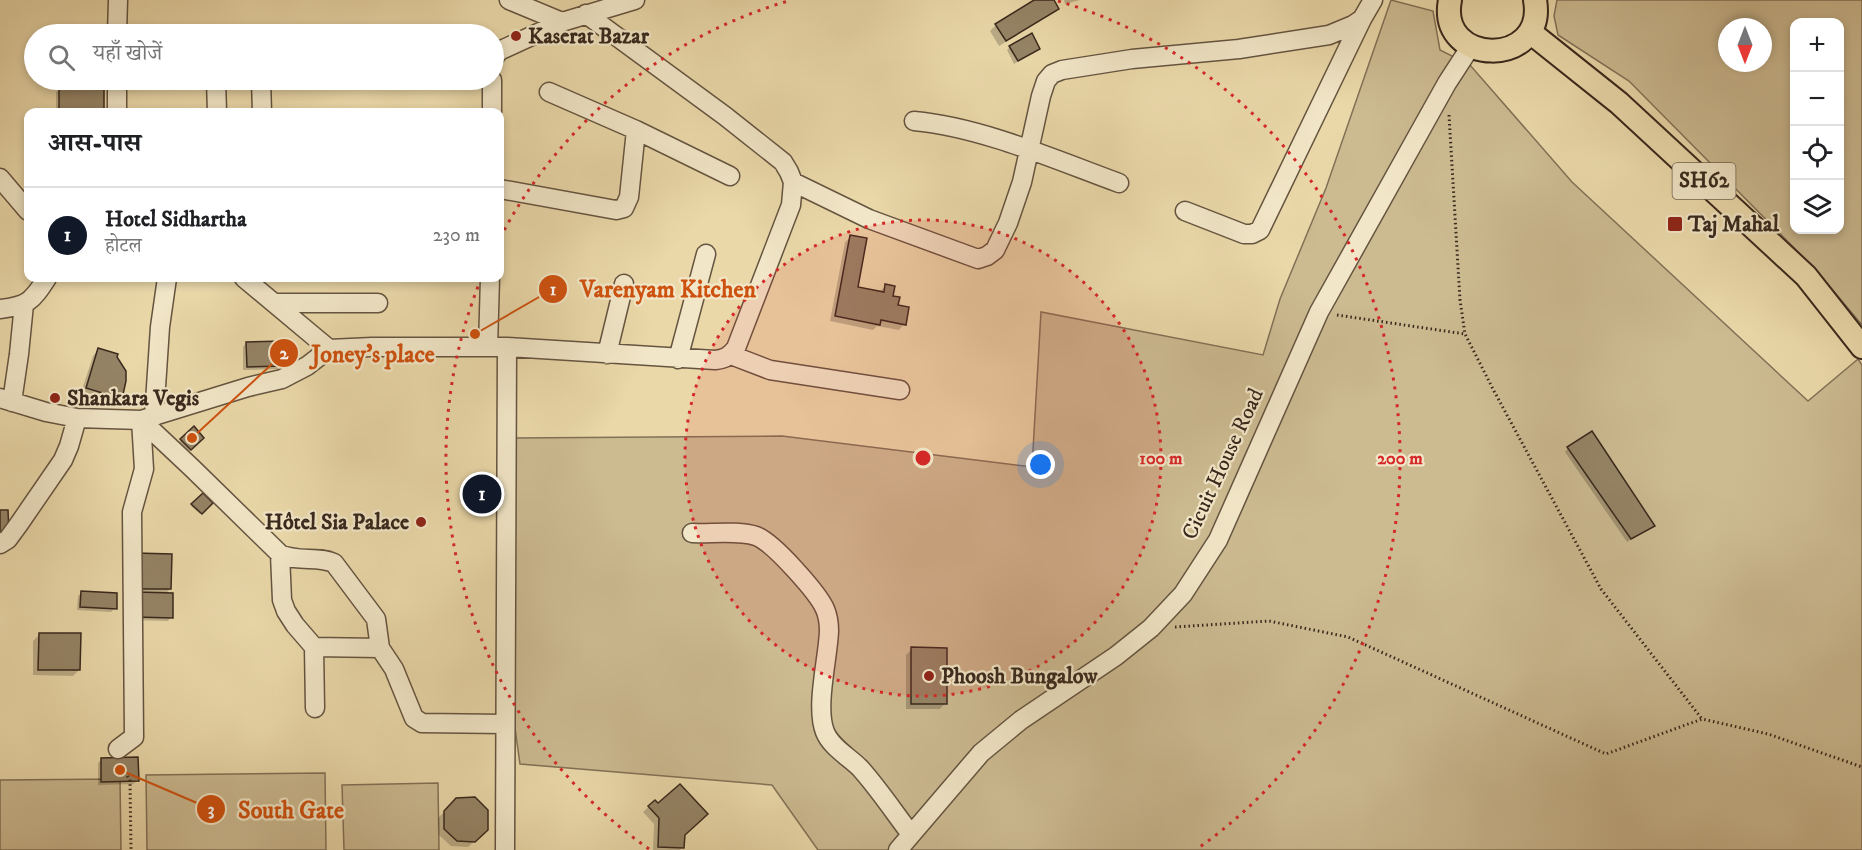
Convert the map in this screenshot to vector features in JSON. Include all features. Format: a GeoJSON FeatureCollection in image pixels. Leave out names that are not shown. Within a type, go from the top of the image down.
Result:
{"type":"FeatureCollection","features":[{"type":"Feature","properties":{"kind":"main road"},"geometry":{"type":"LineString","coordinates":[[1446,1],[1451,23],[1462,40],[1483,51],[1503,50],[1521,41],[1530,32],[1540,2]]}},
{"type":"Feature","properties":{"kind":"main road","name":"SH62"},"geometry":{"type":"LineString","coordinates":[[1530,32],[1619,104],[1806,276],[1862,347]]}},
{"type":"Feature","properties":{"kind":"street"},"geometry":{"type":"LineString","coordinates":[[117,24],[118,0]]}},
{"type":"Feature","properties":{"kind":"street"},"geometry":{"type":"LineString","coordinates":[[509,0],[562,22]]}},
{"type":"Feature","properties":{"kind":"street"},"geometry":{"type":"LineString","coordinates":[[504,49],[562,22],[635,0]]}},
{"type":"Feature","properties":{"kind":"street"},"geometry":{"type":"LineString","coordinates":[[1185,212],[1244,234],[1252,234],[1260,230],[1372,0]]}},
{"type":"Feature","properties":{"kind":"street"},"geometry":{"type":"LineString","coordinates":[[24,304],[20,354],[6,400],[77,418],[147,419],[248,387],[282,379],[307,366],[329,349],[507,347],[678,359],[725,359],[736,348],[791,205],[793,182],[783,162],[586,14]]}},
{"type":"Feature","properties":{"kind":"street"},"geometry":{"type":"LineString","coordinates":[[793,182],[870,219],[978,259],[995,250],[1008,223],[1022,182],[1041,96],[1046,81],[1052,74],[1062,70],[1132,59],[1239,49],[1329,35],[1362,19]]}},
{"type":"Feature","properties":{"kind":"street","name":"Cicuit House Road"},"geometry":{"type":"LineString","coordinates":[[898,850],[981,753],[1021,720],[1116,656],[1151,628],[1183,594],[1218,540],[1319,312],[1447,83],[1471,46]]}},
{"type":"Feature","properties":{"kind":"street"},"geometry":{"type":"LineString","coordinates":[[117,90],[117,108]]}},
{"type":"Feature","properties":{"kind":"street"},"geometry":{"type":"LineString","coordinates":[[216,90],[217,108]]}},
{"type":"Feature","properties":{"kind":"street"},"geometry":{"type":"LineString","coordinates":[[261,90],[262,108]]}},
{"type":"Feature","properties":{"kind":"street"},"geometry":{"type":"LineString","coordinates":[[492,90],[492,108]]}},
{"type":"Feature","properties":{"kind":"street"},"geometry":{"type":"LineString","coordinates":[[549,92],[636,130],[730,176]]}},
{"type":"Feature","properties":{"kind":"street"},"geometry":{"type":"LineString","coordinates":[[914,121],[964,129],[1119,183]]}},
{"type":"Feature","properties":{"kind":"street"},"geometry":{"type":"LineString","coordinates":[[504,190],[616,210],[624,208],[629,197],[636,130]]}},
{"type":"Feature","properties":{"kind":"street"},"geometry":{"type":"LineString","coordinates":[[0,178],[24,207]]}},
{"type":"Feature","properties":{"kind":"street"},"geometry":{"type":"LineString","coordinates":[[678,359],[706,254]]}},
{"type":"Feature","properties":{"kind":"street"},"geometry":{"type":"LineString","coordinates":[[0,309],[24,304],[34,298],[44,282]]}},
{"type":"Feature","properties":{"kind":"street"},"geometry":{"type":"LineString","coordinates":[[118,749],[134,737],[132,512],[144,469],[147,419],[166,282]]}},
{"type":"Feature","properties":{"kind":"street"},"geometry":{"type":"LineString","coordinates":[[249,282],[329,349]]}},
{"type":"Feature","properties":{"kind":"street"},"geometry":{"type":"LineString","coordinates":[[488,347],[490,282]]}},
{"type":"Feature","properties":{"kind":"street"},"geometry":{"type":"LineString","coordinates":[[607,354],[624,284]]}},
{"type":"Feature","properties":{"kind":"street"},"geometry":{"type":"LineString","coordinates":[[276,303],[378,303]]}},
{"type":"Feature","properties":{"kind":"street"},"geometry":{"type":"LineString","coordinates":[[505,850],[507,347]]}},
{"type":"Feature","properties":{"kind":"street"},"geometry":{"type":"LineString","coordinates":[[731,355],[770,370],[900,390]]}},
{"type":"Feature","properties":{"kind":"street"},"geometry":{"type":"LineString","coordinates":[[0,544],[8,539],[63,460],[77,418]]}},
{"type":"Feature","properties":{"kind":"street"},"geometry":{"type":"LineString","coordinates":[[147,419],[192,468],[280,554],[290,558],[327,560],[333,563],[376,620],[380,648],[394,669],[414,718],[422,723],[505,724]]}},
{"type":"Feature","properties":{"kind":"street"},"geometry":{"type":"LineString","coordinates":[[692,533],[756,536],[788,562],[822,604],[828,620],[829,632],[822,699],[826,733],[831,742],[859,767],[910,834]]}},
{"type":"Feature","properties":{"kind":"street"},"geometry":{"type":"LineString","coordinates":[[280,554],[282,600],[286,611],[314,647],[315,708]]}},
{"type":"Feature","properties":{"kind":"street"},"geometry":{"type":"LineString","coordinates":[[314,647],[380,648]]}},
{"type":"Feature","properties":{"kind":"path"},"geometry":{"type":"LineString","coordinates":[[1447,83],[1460,300],[1466,334],[1494,391],[1601,589],[1702,719]]}},
{"type":"Feature","properties":{"kind":"path"},"geometry":{"type":"LineString","coordinates":[[1319,312],[1466,334]]}},
{"type":"Feature","properties":{"kind":"path"},"geometry":{"type":"LineString","coordinates":[[1151,628],[1269,621],[1348,637],[1606,754],[1702,719],[1768,734],[1862,767]]}},
{"type":"Feature","properties":{"kind":"path"},"geometry":{"type":"LineString","coordinates":[[118,749],[118,757],[130,782],[131,850]]}},
{"type":"Feature","properties":{"kind":"shaded area"},"geometry":{"type":"Polygon","coordinates":[[[1391,0],[1433,11],[1440,50],[1470,65],[1572,182],[1808,401],[1858,359],[1862,365],[1862,850],[818,850],[772,785],[520,764],[514,721],[514,438],[782,436],[1032,467],[1041,312],[1263,355],[1280,299],[1326,188],[1391,0]]]}},
{"type":"Feature","properties":{"kind":"shaded area"},"geometry":{"type":"Polygon","coordinates":[[[1557,0],[1862,0],[1862,325],[1815,269],[1629,81],[1558,35],[1554,16],[1557,0]]]}},
{"type":"Feature","properties":{"kind":"shaded area"},"geometry":{"type":"Polygon","coordinates":[[[325,773],[326,850],[147,850],[146,775],[325,773]]]}},
{"type":"Feature","properties":{"kind":"shaded area"},"geometry":{"type":"Polygon","coordinates":[[[120,779],[121,850],[0,850],[0,780],[120,779]]]}},
{"type":"Feature","properties":{"kind":"shaded area"},"geometry":{"type":"Polygon","coordinates":[[[438,783],[439,850],[344,850],[342,785],[438,783]]]}},
{"type":"Feature","properties":{"kind":"building"},"geometry":{"type":"Polygon","coordinates":[[[1034,0],[1054,0],[1059,9],[1006,41],[995,24],[1034,0]]]}},
{"type":"Feature","properties":{"kind":"building"},"geometry":{"type":"Polygon","coordinates":[[[1032,33],[1040,49],[1018,61],[1009,46],[1032,33]]]}},
{"type":"Feature","properties":{"kind":"building"},"geometry":{"type":"Polygon","coordinates":[[[59,90],[104,90],[104,108],[59,108],[59,90]]]}},
{"type":"Feature","properties":{"kind":"building"},"geometry":{"type":"Polygon","coordinates":[[[850,235],[867,238],[858,287],[884,292],[885,284],[895,286],[893,296],[900,297],[898,305],[909,307],[906,325],[881,320],[880,325],[835,316],[850,235]]]}},
{"type":"Feature","properties":{"kind":"building"},"geometry":{"type":"Polygon","coordinates":[[[283,341],[284,366],[247,367],[246,342],[283,341]]]}},
{"type":"Feature","properties":{"kind":"building"},"geometry":{"type":"Polygon","coordinates":[[[98,348],[118,354],[117,357],[126,371],[122,399],[86,388],[98,348]]]}},
{"type":"Feature","properties":{"kind":"building"},"geometry":{"type":"Polygon","coordinates":[[[194,426],[204,438],[191,450],[180,439],[194,426]]]}},
{"type":"Feature","properties":{"kind":"building"},"geometry":{"type":"Polygon","coordinates":[[[1592,431],[1655,526],[1631,539],[1567,447],[1592,431]]]}},
{"type":"Feature","properties":{"kind":"building"},"geometry":{"type":"Polygon","coordinates":[[[203,493],[213,503],[202,514],[191,504],[203,493]]]}},
{"type":"Feature","properties":{"kind":"building"},"geometry":{"type":"Polygon","coordinates":[[[0,510],[8,510],[9,534],[0,534],[0,510]]]}},
{"type":"Feature","properties":{"kind":"building"},"geometry":{"type":"Polygon","coordinates":[[[135,553],[172,554],[171,589],[135,589],[135,553]]]}},
{"type":"Feature","properties":{"kind":"building"},"geometry":{"type":"Polygon","coordinates":[[[81,591],[117,593],[117,609],[80,607],[81,591]]]}},
{"type":"Feature","properties":{"kind":"building"},"geometry":{"type":"Polygon","coordinates":[[[136,592],[173,593],[173,618],[135,617],[136,592]]]}},
{"type":"Feature","properties":{"kind":"building"},"geometry":{"type":"Polygon","coordinates":[[[39,633],[81,633],[80,670],[38,670],[39,633]]]}},
{"type":"Feature","properties":{"kind":"building","name":"Phoosh Bungalow"},"geometry":{"type":"Polygon","coordinates":[[[911,647],[947,648],[947,704],[911,704],[911,647]]]}},
{"type":"Feature","properties":{"kind":"building"},"geometry":{"type":"Polygon","coordinates":[[[138,757],[139,781],[101,782],[101,758],[138,757]]]}},
{"type":"Feature","properties":{"kind":"building"},"geometry":{"type":"Polygon","coordinates":[[[680,784],[708,814],[685,835],[684,848],[658,847],[659,818],[648,806],[655,800],[658,803],[680,784]]]}},
{"type":"Feature","properties":{"kind":"building"},"geometry":{"type":"Polygon","coordinates":[[[475,797],[488,810],[488,830],[475,842],[457,841],[444,829],[444,811],[456,798],[475,797]]]}},
{"type":"Feature","properties":{"kind":"place","name":"Kaserat Bazar"},"geometry":{"type":"Point","coordinates":[516,36]}},
{"type":"Feature","properties":{"kind":"place","name":"Taj Mahal"},"geometry":{"type":"Point","coordinates":[1675,224]}},
{"type":"Feature","properties":{"kind":"place","name":"Varenyam Kitchen"},"geometry":{"type":"Point","coordinates":[475,334]}},
{"type":"Feature","properties":{"kind":"place","name":"Shankara Vegis"},"geometry":{"type":"Point","coordinates":[55,398]}},
{"type":"Feature","properties":{"kind":"place","name":"Joney's place"},"geometry":{"type":"Point","coordinates":[192,438]}},
{"type":"Feature","properties":{"kind":"place","name":"Hotel Sidhartha"},"geometry":{"type":"Point","coordinates":[482,494]}},
{"type":"Feature","properties":{"kind":"place","name":"Hôtel Sia Palace"},"geometry":{"type":"Point","coordinates":[421,522]}},
{"type":"Feature","properties":{"kind":"place","name":"Phoosh Bungalow"},"geometry":{"type":"Point","coordinates":[929,676]}},
{"type":"Feature","properties":{"kind":"place","name":"South Gate"},"geometry":{"type":"Point","coordinates":[120,770]}}]}
